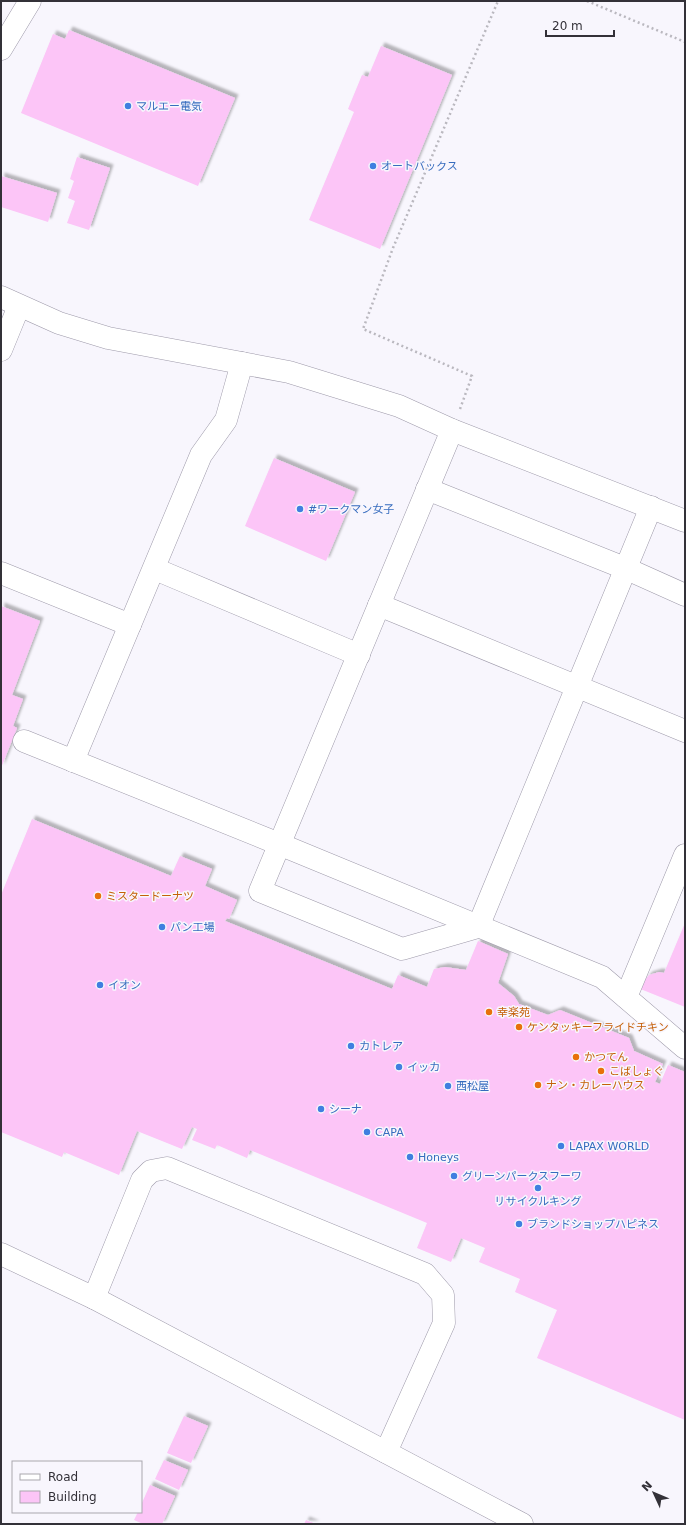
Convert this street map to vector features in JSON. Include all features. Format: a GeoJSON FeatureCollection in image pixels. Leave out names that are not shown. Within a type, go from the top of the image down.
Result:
{"type":"FeatureCollection","features":[{"type":"Feature","properties":{"kind":"main road"},"geometry":{"type":"LineString","coordinates":[[1,49],[30,1]]}},
{"type":"Feature","properties":{"kind":"main road"},"geometry":{"type":"LineString","coordinates":[[1,350],[10,301],[59,323],[108,338],[289,372],[399,406],[452,430],[651,507],[685,522]]}},
{"type":"Feature","properties":{"kind":"main road"},"geometry":{"type":"LineString","coordinates":[[74,761],[130,625],[155,569],[201,455],[226,420],[242,362]]}},
{"type":"Feature","properties":{"kind":"main road"},"geometry":{"type":"LineString","coordinates":[[452,430],[260,891],[402,949],[478,927]]}},
{"type":"Feature","properties":{"kind":"main road"},"geometry":{"type":"LineString","coordinates":[[427,489],[627,569],[685,595]]}},
{"type":"Feature","properties":{"kind":"main road"},"geometry":{"type":"LineString","coordinates":[[478,927],[627,569],[651,507]]}},
{"type":"Feature","properties":{"kind":"main road"},"geometry":{"type":"LineString","coordinates":[[155,569],[359,655]]}},
{"type":"Feature","properties":{"kind":"main road"},"geometry":{"type":"LineString","coordinates":[[1,573],[130,625]]}},
{"type":"Feature","properties":{"kind":"main road"},"geometry":{"type":"LineString","coordinates":[[379,605],[577,688],[685,731]]}},
{"type":"Feature","properties":{"kind":"main road"},"geometry":{"type":"LineString","coordinates":[[24,742],[279,844],[602,977],[685,1048]]}},
{"type":"Feature","properties":{"kind":"main road"},"geometry":{"type":"LineString","coordinates":[[626,997],[685,855]]}},
{"type":"Feature","properties":{"kind":"main road"},"geometry":{"type":"LineString","coordinates":[[94,1298],[142,1180],[151,1171],[167,1168],[425,1274],[443,1295],[444,1323],[386,1452]]}},
{"type":"Feature","properties":{"kind":"main road"},"geometry":{"type":"LineString","coordinates":[[1,1254],[94,1298],[522,1524]]}},
{"type":"Feature","properties":{"kind":"path"},"geometry":{"type":"LineString","coordinates":[[452,430],[472,376],[363,329],[393,248],[498,1]]}},
{"type":"Feature","properties":{"kind":"path"},"geometry":{"type":"LineString","coordinates":[[587,1],[685,42]]}},
{"type":"Feature","properties":{"kind":"building","name":"マルエー電気"},"geometry":{"type":"Polygon","coordinates":[[[69,30],[235,98],[198,186],[21,113],[53,34],[65,39],[69,30]]]}},
{"type":"Feature","properties":{"kind":"building","name":"オートバックス"},"geometry":{"type":"Polygon","coordinates":[[[381,46],[452,75],[380,249],[309,220],[354,112],[348,109],[362,75],[368,77],[381,46]]]}},
{"type":"Feature","properties":{"kind":"building"},"geometry":{"type":"Polygon","coordinates":[[[77,157],[110,168],[89,230],[67,223],[75,201],[68,198],[74,181],[70,179],[77,157]]]}},
{"type":"Feature","properties":{"kind":"building"},"geometry":{"type":"Polygon","coordinates":[[[1,176],[57,193],[48,222],[1,207],[1,176]]]}},
{"type":"Feature","properties":{"kind":"building","name":"#ワークマン女子"},"geometry":{"type":"Polygon","coordinates":[[[274,458],[355,492],[326,561],[245,526],[274,458]]]}},
{"type":"Feature","properties":{"kind":"building"},"geometry":{"type":"Polygon","coordinates":[[[1,606],[40,621],[12,695],[23,699],[13,726],[17,728],[1,768],[1,606]]]}},
{"type":"Feature","properties":{"kind":"building"},"geometry":{"type":"Polygon","coordinates":[[[32,819],[171,876],[180,856],[212,869],[205,886],[237,900],[229,919],[227,918],[225,921],[392,989],[398,975],[427,987],[434,969],[445,967],[466,970],[478,941],[508,954],[498,983],[514,996],[519,1004],[548,1015],[560,1010],[629,1038],[634,1051],[663,1064],[655,1082],[660,1084],[668,1065],[685,1072],[685,1420],[537,1358],[557,1310],[515,1292],[520,1279],[479,1262],[485,1248],[461,1238],[451,1262],[417,1248],[427,1223],[250,1150],[247,1158],[217,1145],[215,1149],[192,1140],[197,1129],[192,1127],[182,1149],[137,1131],[119,1175],[64,1152],[62,1157],[1,1132],[1,895],[32,819]]]}},
{"type":"Feature","properties":{"kind":"building"},"geometry":{"type":"Polygon","coordinates":[[[685,923],[685,1007],[638,988],[649,975],[659,972],[664,973],[685,923]]]}},
{"type":"Feature","properties":{"kind":"building"},"geometry":{"type":"Polygon","coordinates":[[[184,1416],[208,1426],[191,1463],[167,1453],[184,1416]]]}},
{"type":"Feature","properties":{"kind":"building"},"geometry":{"type":"Polygon","coordinates":[[[164,1460],[188,1470],[179,1490],[155,1479],[164,1460]]]}},
{"type":"Feature","properties":{"kind":"building"},"geometry":{"type":"Polygon","coordinates":[[[150,1485],[175,1496],[162,1524],[143,1524],[134,1520],[138,1513],[142,1513],[142,1503],[150,1485]]]}},
{"type":"Feature","properties":{"kind":"building"},"geometry":{"type":"Polygon","coordinates":[[[306,1520],[316,1524],[304,1524],[306,1520]]]}},
{"type":"Feature","properties":{"kind":"place","name":"マルエー電気"},"geometry":{"type":"Point","coordinates":[128,106]}},
{"type":"Feature","properties":{"kind":"place","name":"オートバックス"},"geometry":{"type":"Point","coordinates":[373,166]}},
{"type":"Feature","properties":{"kind":"place","name":"#ワークマン女子"},"geometry":{"type":"Point","coordinates":[300,509]}},
{"type":"Feature","properties":{"kind":"place","name":"ミスタードーナツ"},"geometry":{"type":"Point","coordinates":[98,896]}},
{"type":"Feature","properties":{"kind":"place","name":"パン工場"},"geometry":{"type":"Point","coordinates":[162,927]}},
{"type":"Feature","properties":{"kind":"place","name":"イオン"},"geometry":{"type":"Point","coordinates":[100,985]}},
{"type":"Feature","properties":{"kind":"place","name":"幸楽苑"},"geometry":{"type":"Point","coordinates":[489,1012]}},
{"type":"Feature","properties":{"kind":"place","name":"ケンタッキーフライドチキン"},"geometry":{"type":"Point","coordinates":[519,1027]}},
{"type":"Feature","properties":{"kind":"place","name":"カトレア"},"geometry":{"type":"Point","coordinates":[351,1046]}},
{"type":"Feature","properties":{"kind":"place","name":"かつてん"},"geometry":{"type":"Point","coordinates":[576,1057]}},
{"type":"Feature","properties":{"kind":"place","name":"イッカ"},"geometry":{"type":"Point","coordinates":[399,1067]}},
{"type":"Feature","properties":{"kind":"place","name":"こばしょぐ"},"geometry":{"type":"Point","coordinates":[601,1071]}},
{"type":"Feature","properties":{"kind":"place","name":"ナン・カレーハウス"},"geometry":{"type":"Point","coordinates":[538,1085]}},
{"type":"Feature","properties":{"kind":"place","name":"西松屋"},"geometry":{"type":"Point","coordinates":[448,1086]}},
{"type":"Feature","properties":{"kind":"place","name":"シーナ"},"geometry":{"type":"Point","coordinates":[321,1109]}},
{"type":"Feature","properties":{"kind":"place","name":"CAPA"},"geometry":{"type":"Point","coordinates":[367,1132]}},
{"type":"Feature","properties":{"kind":"place","name":"LAPAX WORLD"},"geometry":{"type":"Point","coordinates":[561,1146]}},
{"type":"Feature","properties":{"kind":"place","name":"Honeys"},"geometry":{"type":"Point","coordinates":[410,1157]}},
{"type":"Feature","properties":{"kind":"place","name":"グリーンパークスフーワ"},"geometry":{"type":"Point","coordinates":[454,1176]}},
{"type":"Feature","properties":{"kind":"place","name":"リサイクルキング"},"geometry":{"type":"Point","coordinates":[538,1188]}},
{"type":"Feature","properties":{"kind":"place","name":"ブランドショップハピネス"},"geometry":{"type":"Point","coordinates":[519,1224]}}]}
